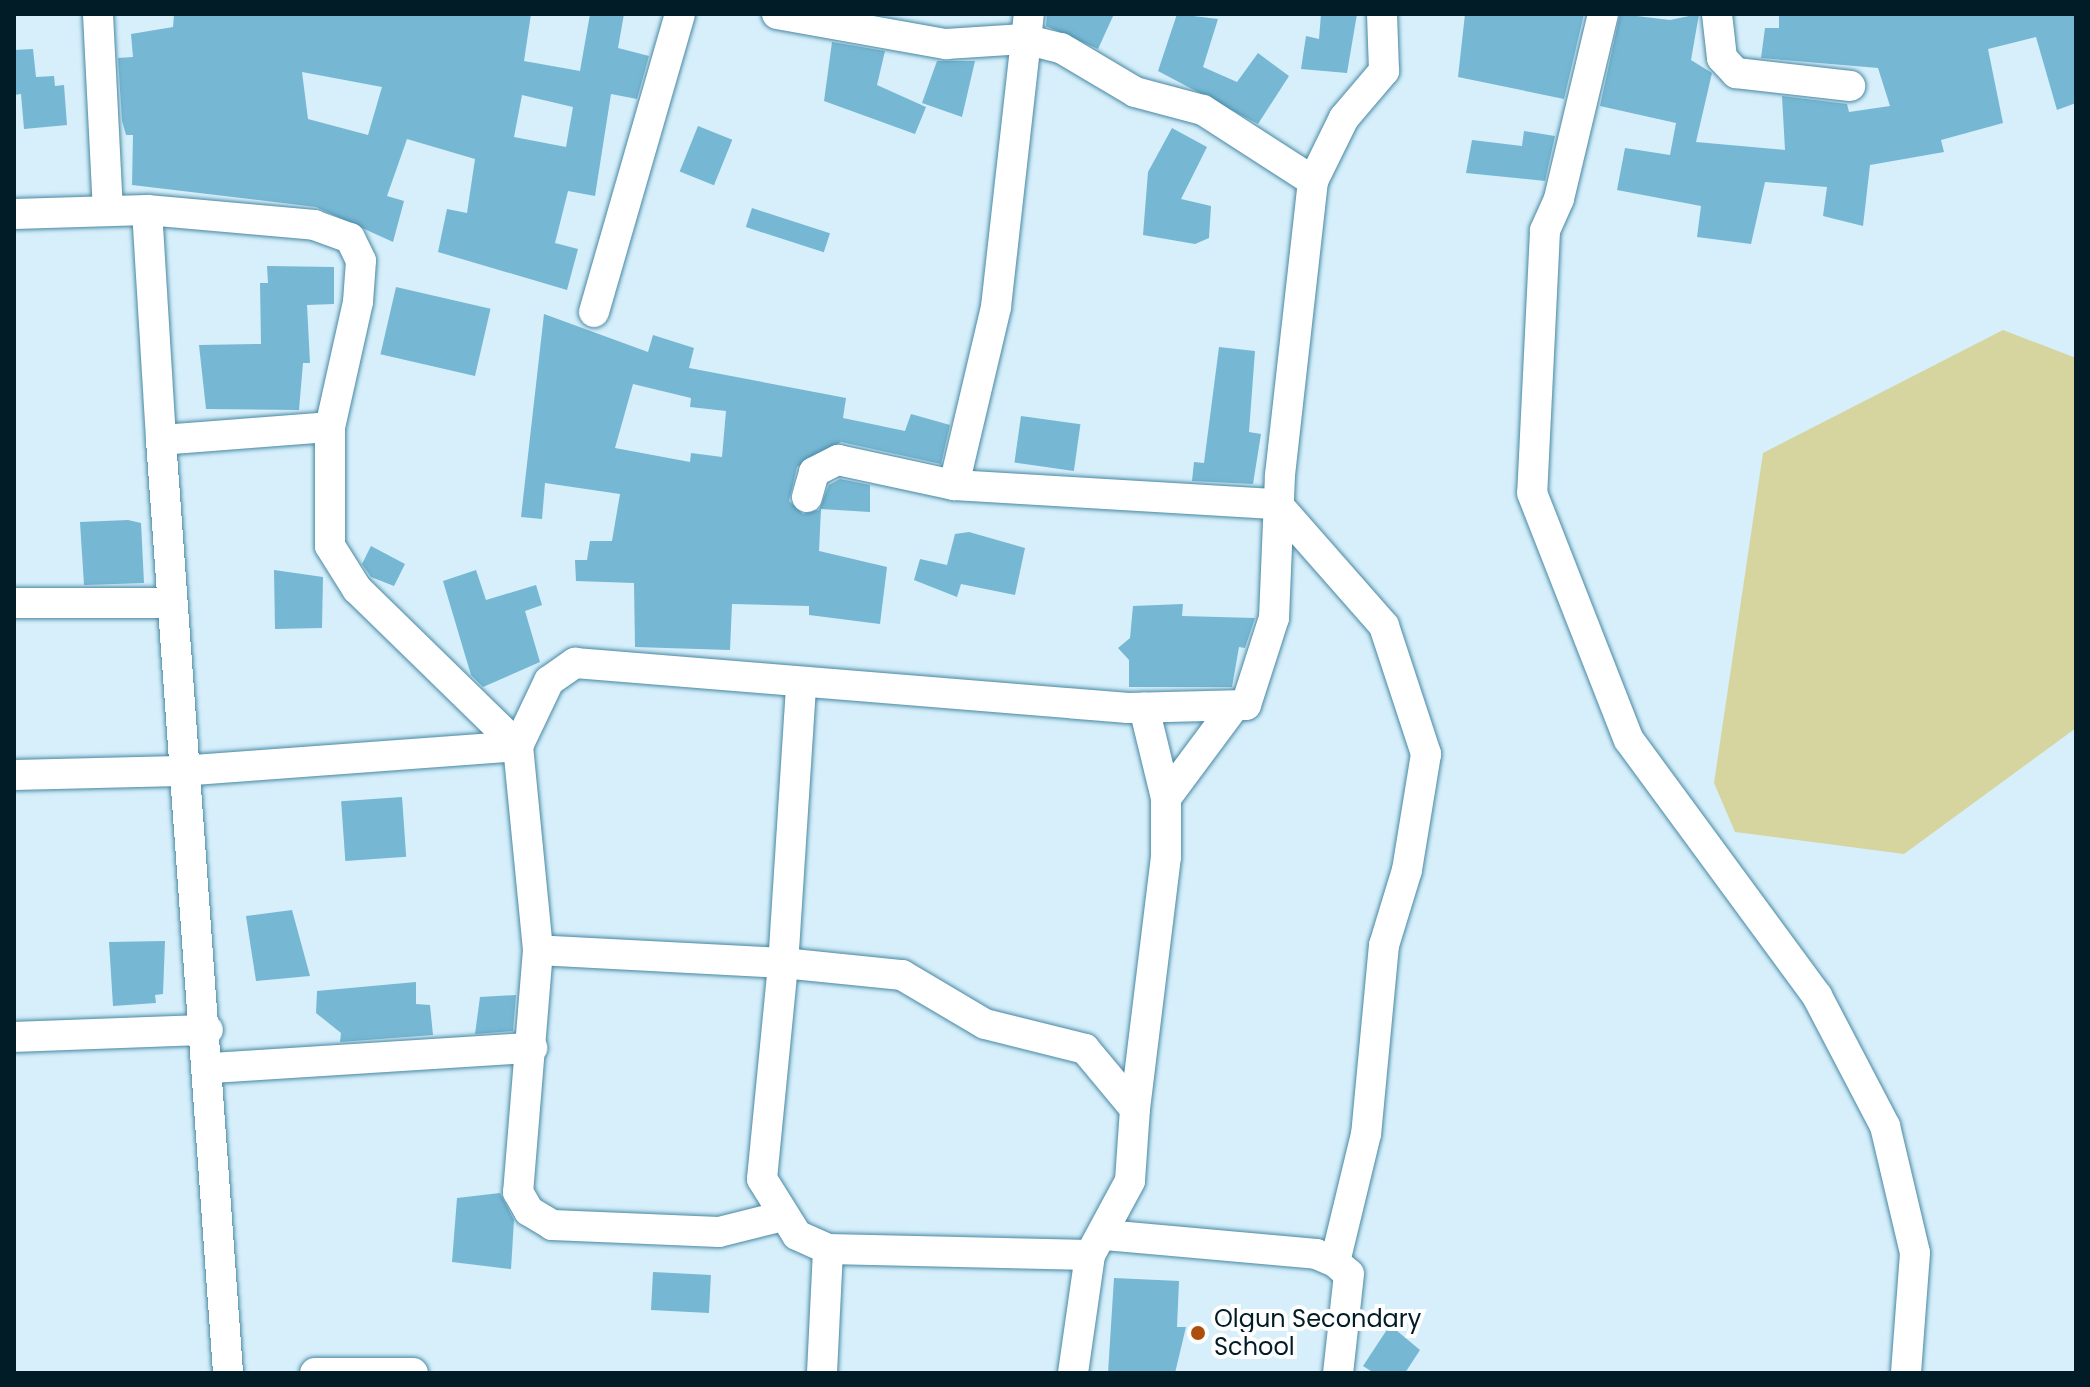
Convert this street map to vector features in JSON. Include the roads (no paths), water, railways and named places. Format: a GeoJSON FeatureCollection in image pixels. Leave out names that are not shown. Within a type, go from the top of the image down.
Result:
{"type":"FeatureCollection","features":[{"type":"Feature","properties":{"kind":"street"},"geometry":{"type":"LineString","coordinates":[[98,14],[108,209]]}},
{"type":"Feature","properties":{"kind":"street"},"geometry":{"type":"LineString","coordinates":[[594,312],[680,14]]}},
{"type":"Feature","properties":{"kind":"street"},"geometry":{"type":"LineString","coordinates":[[777,14],[946,44],[1026,26],[1135,92],[1203,110],[1313,181]]}},
{"type":"Feature","properties":{"kind":"street"},"geometry":{"type":"LineString","coordinates":[[783,1216],[719,1232],[552,1225],[529,1211],[518,1192],[538,950],[518,746],[549,681],[575,663],[801,687],[1144,708],[1232,709],[1246,705],[1256,690],[1274,618],[1277,504],[1313,181],[1344,118],[1384,71],[1382,14]]}},
{"type":"Feature","properties":{"kind":"street"},"geometry":{"type":"LineString","coordinates":[[1603,14],[1559,199],[1545,231],[1532,493],[1629,740],[1817,996],[1885,1126],[1915,1253],[1906,1373]]}},
{"type":"Feature","properties":{"kind":"street"},"geometry":{"type":"LineString","coordinates":[[1717,14],[1722,58],[1736,73],[1850,86]]}},
{"type":"Feature","properties":{"kind":"street"},"geometry":{"type":"LineString","coordinates":[[954,485],[996,307],[1026,26]]}},
{"type":"Feature","properties":{"kind":"street"},"geometry":{"type":"LineString","coordinates":[[147,210],[180,771],[208,1030],[228,1373]]}},
{"type":"Feature","properties":{"kind":"street"},"geometry":{"type":"LineString","coordinates":[[14,214],[147,210],[314,225],[350,238],[361,261],[358,302],[330,427],[330,546],[357,589],[518,746]]}},
{"type":"Feature","properties":{"kind":"street"},"geometry":{"type":"LineString","coordinates":[[161,440],[330,427]]}},
{"type":"Feature","properties":{"kind":"street"},"geometry":{"type":"LineString","coordinates":[[807,497],[824,462],[954,485],[1277,504],[1384,626],[1426,754],[1407,870],[1384,945],[1366,1134],[1335,1262]]}},
{"type":"Feature","properties":{"kind":"street"},"geometry":{"type":"LineString","coordinates":[[14,603],[170,603]]}},
{"type":"Feature","properties":{"kind":"street"},"geometry":{"type":"LineString","coordinates":[[801,687],[783,963],[762,1179],[797,1235],[828,1249],[1097,1245],[1316,1254],[1335,1262],[1349,1274],[1338,1373]]}},
{"type":"Feature","properties":{"kind":"street"},"geometry":{"type":"LineString","coordinates":[[1073,1373],[1097,1245],[1130,1181],[1135,1109],[1166,857],[1166,798],[1144,708]]}},
{"type":"Feature","properties":{"kind":"street"},"geometry":{"type":"LineString","coordinates":[[1166,798],[1232,709]]}},
{"type":"Feature","properties":{"kind":"street"},"geometry":{"type":"LineString","coordinates":[[14,775],[180,771],[518,746]]}},
{"type":"Feature","properties":{"kind":"street"},"geometry":{"type":"LineString","coordinates":[[538,950],[783,963],[902,975],[985,1024],[1085,1049],[1135,1109]]}},
{"type":"Feature","properties":{"kind":"street"},"geometry":{"type":"LineString","coordinates":[[14,1037],[208,1030]]}},
{"type":"Feature","properties":{"kind":"street"},"geometry":{"type":"LineString","coordinates":[[211,1068],[532,1048]]}},
{"type":"Feature","properties":{"kind":"street"},"geometry":{"type":"LineString","coordinates":[[822,1373],[828,1249]]}},
{"type":"Feature","properties":{"kind":"street"},"geometry":{"type":"LineString","coordinates":[[315,1373],[413,1373]]}},
{"type":"Feature","properties":{"kind":"place","name":"Olgun Secondary School"},"geometry":{"type":"Point","coordinates":[1198,1333]}}]}
